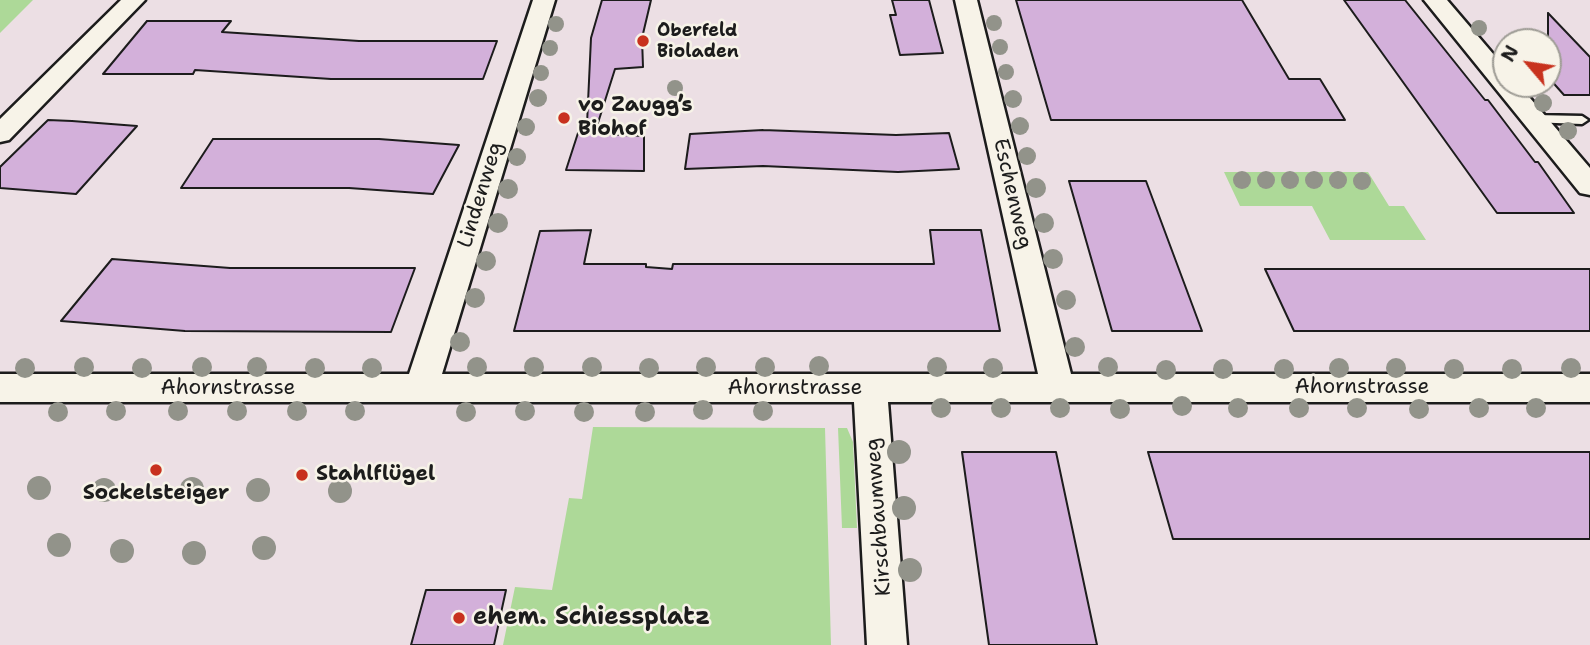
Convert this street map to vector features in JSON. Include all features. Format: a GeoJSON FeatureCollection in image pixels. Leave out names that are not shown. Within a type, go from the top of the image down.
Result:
{"type":"FeatureCollection","features":[{"type":"Feature","properties":{"kind":"street"},"geometry":{"type":"LineString","coordinates":[[0,134],[134,0]]}},
{"type":"Feature","properties":{"kind":"street","name":"Lindenweg"},"geometry":{"type":"LineString","coordinates":[[421,390],[544,0]]}},
{"type":"Feature","properties":{"kind":"street","name":"Eschenweg"},"geometry":{"type":"LineString","coordinates":[[966,0],[1058,389]]}},
{"type":"Feature","properties":{"kind":"street"},"geometry":{"type":"LineString","coordinates":[[1435,0],[1590,186]]}},
{"type":"Feature","properties":{"kind":"street","name":"Ahornstrasse"},"geometry":{"type":"LineString","coordinates":[[0,388],[1590,388]]}},
{"type":"Feature","properties":{"kind":"street","name":"Kirschbaumweg"},"geometry":{"type":"LineString","coordinates":[[870,389],[887,645]]}},
{"type":"Feature","properties":{"kind":"lane"},"geometry":{"type":"LineString","coordinates":[[1535,120],[1582,120]]}},
{"type":"Feature","properties":{"kind":"green space"},"geometry":{"type":"Polygon","coordinates":[[[0,0],[33,0],[0,33],[0,0]]]}},
{"type":"Feature","properties":{"kind":"green space"},"geometry":{"type":"Polygon","coordinates":[[[1224,172],[1368,172],[1389,206],[1404,206],[1426,240],[1330,240],[1312,206],[1240,206],[1224,172]]]}},
{"type":"Feature","properties":{"kind":"green space"},"geometry":{"type":"Polygon","coordinates":[[[593,427],[825,428],[831,645],[503,645],[515,587],[552,590],[569,498],[582,499],[593,427]]]}},
{"type":"Feature","properties":{"kind":"green space"},"geometry":{"type":"Polygon","coordinates":[[[838,428],[847,428],[853,442],[857,528],[842,528],[838,428]]]}},
{"type":"Feature","properties":{"kind":"building"},"geometry":{"type":"Polygon","coordinates":[[[602,0],[651,0],[642,38],[643,67],[615,69],[597,126],[587,124],[591,38],[602,0]]]}},
{"type":"Feature","properties":{"kind":"building"},"geometry":{"type":"Polygon","coordinates":[[[892,0],[929,0],[943,53],[900,55],[890,15],[896,15],[892,0]]]}},
{"type":"Feature","properties":{"kind":"building"},"geometry":{"type":"Polygon","coordinates":[[[1016,0],[1242,0],[1289,79],[1320,79],[1345,120],[1051,120],[1016,0]]]}},
{"type":"Feature","properties":{"kind":"building"},"geometry":{"type":"Polygon","coordinates":[[[1344,0],[1405,0],[1485,100],[1488,100],[1535,162],[1538,162],[1574,213],[1497,213],[1344,0]]]}},
{"type":"Feature","properties":{"kind":"building"},"geometry":{"type":"Polygon","coordinates":[[[1548,13],[1590,57],[1590,95],[1562,93],[1562,28],[1548,28],[1548,13]]]}},
{"type":"Feature","properties":{"kind":"building"},"geometry":{"type":"Polygon","coordinates":[[[147,21],[231,21],[222,32],[359,41],[497,41],[483,79],[331,79],[195,70],[193,74],[103,74],[147,21]]]}},
{"type":"Feature","properties":{"kind":"building"},"geometry":{"type":"Polygon","coordinates":[[[48,120],[137,126],[76,194],[0,188],[0,167],[48,120]]]}},
{"type":"Feature","properties":{"kind":"building"},"geometry":{"type":"Polygon","coordinates":[[[763,130],[896,135],[949,133],[959,169],[898,172],[763,166],[685,169],[690,134],[763,130]]]}},
{"type":"Feature","properties":{"kind":"building"},"geometry":{"type":"Polygon","coordinates":[[[578,133],[644,136],[644,171],[566,170],[578,133]]]}},
{"type":"Feature","properties":{"kind":"building"},"geometry":{"type":"Polygon","coordinates":[[[213,139],[379,139],[459,145],[433,194],[349,188],[181,188],[213,139]]]}},
{"type":"Feature","properties":{"kind":"building"},"geometry":{"type":"Polygon","coordinates":[[[1069,181],[1146,181],[1202,331],[1112,331],[1069,181]]]}},
{"type":"Feature","properties":{"kind":"building"},"geometry":{"type":"Polygon","coordinates":[[[591,230],[584,264],[646,264],[646,267],[672,269],[673,264],[934,264],[930,230],[981,230],[1000,331],[514,331],[540,231],[591,230]]]}},
{"type":"Feature","properties":{"kind":"building"},"geometry":{"type":"Polygon","coordinates":[[[112,259],[230,268],[415,268],[391,332],[185,331],[61,321],[112,259]]]}},
{"type":"Feature","properties":{"kind":"building"},"geometry":{"type":"Polygon","coordinates":[[[1265,269],[1590,269],[1590,331],[1294,331],[1265,269]]]}},
{"type":"Feature","properties":{"kind":"building"},"geometry":{"type":"Polygon","coordinates":[[[962,452],[1056,452],[1097,645],[989,645],[962,452]]]}},
{"type":"Feature","properties":{"kind":"building"},"geometry":{"type":"Polygon","coordinates":[[[1148,452],[1590,452],[1590,539],[1173,539],[1148,452]]]}},
{"type":"Feature","properties":{"kind":"building","name":"ehem. Schiessplatz"},"geometry":{"type":"Polygon","coordinates":[[[426,590],[506,590],[494,645],[411,645],[426,590]]]}},
{"type":"Feature","properties":{"kind":"place","name":"Oberfeld Bioladen"},"geometry":{"type":"Point","coordinates":[643,41]}},
{"type":"Feature","properties":{"kind":"place","name":"vo Zaugg’s Biohof"},"geometry":{"type":"Point","coordinates":[564,118]}},
{"type":"Feature","properties":{"kind":"place","name":"Sockelsteiger"},"geometry":{"type":"Point","coordinates":[156,470]}},
{"type":"Feature","properties":{"kind":"place","name":"Stahlflügel"},"geometry":{"type":"Point","coordinates":[302,475]}},
{"type":"Feature","properties":{"kind":"place","name":"ehem. Schiessplatz"},"geometry":{"type":"Point","coordinates":[459,618]}}]}
